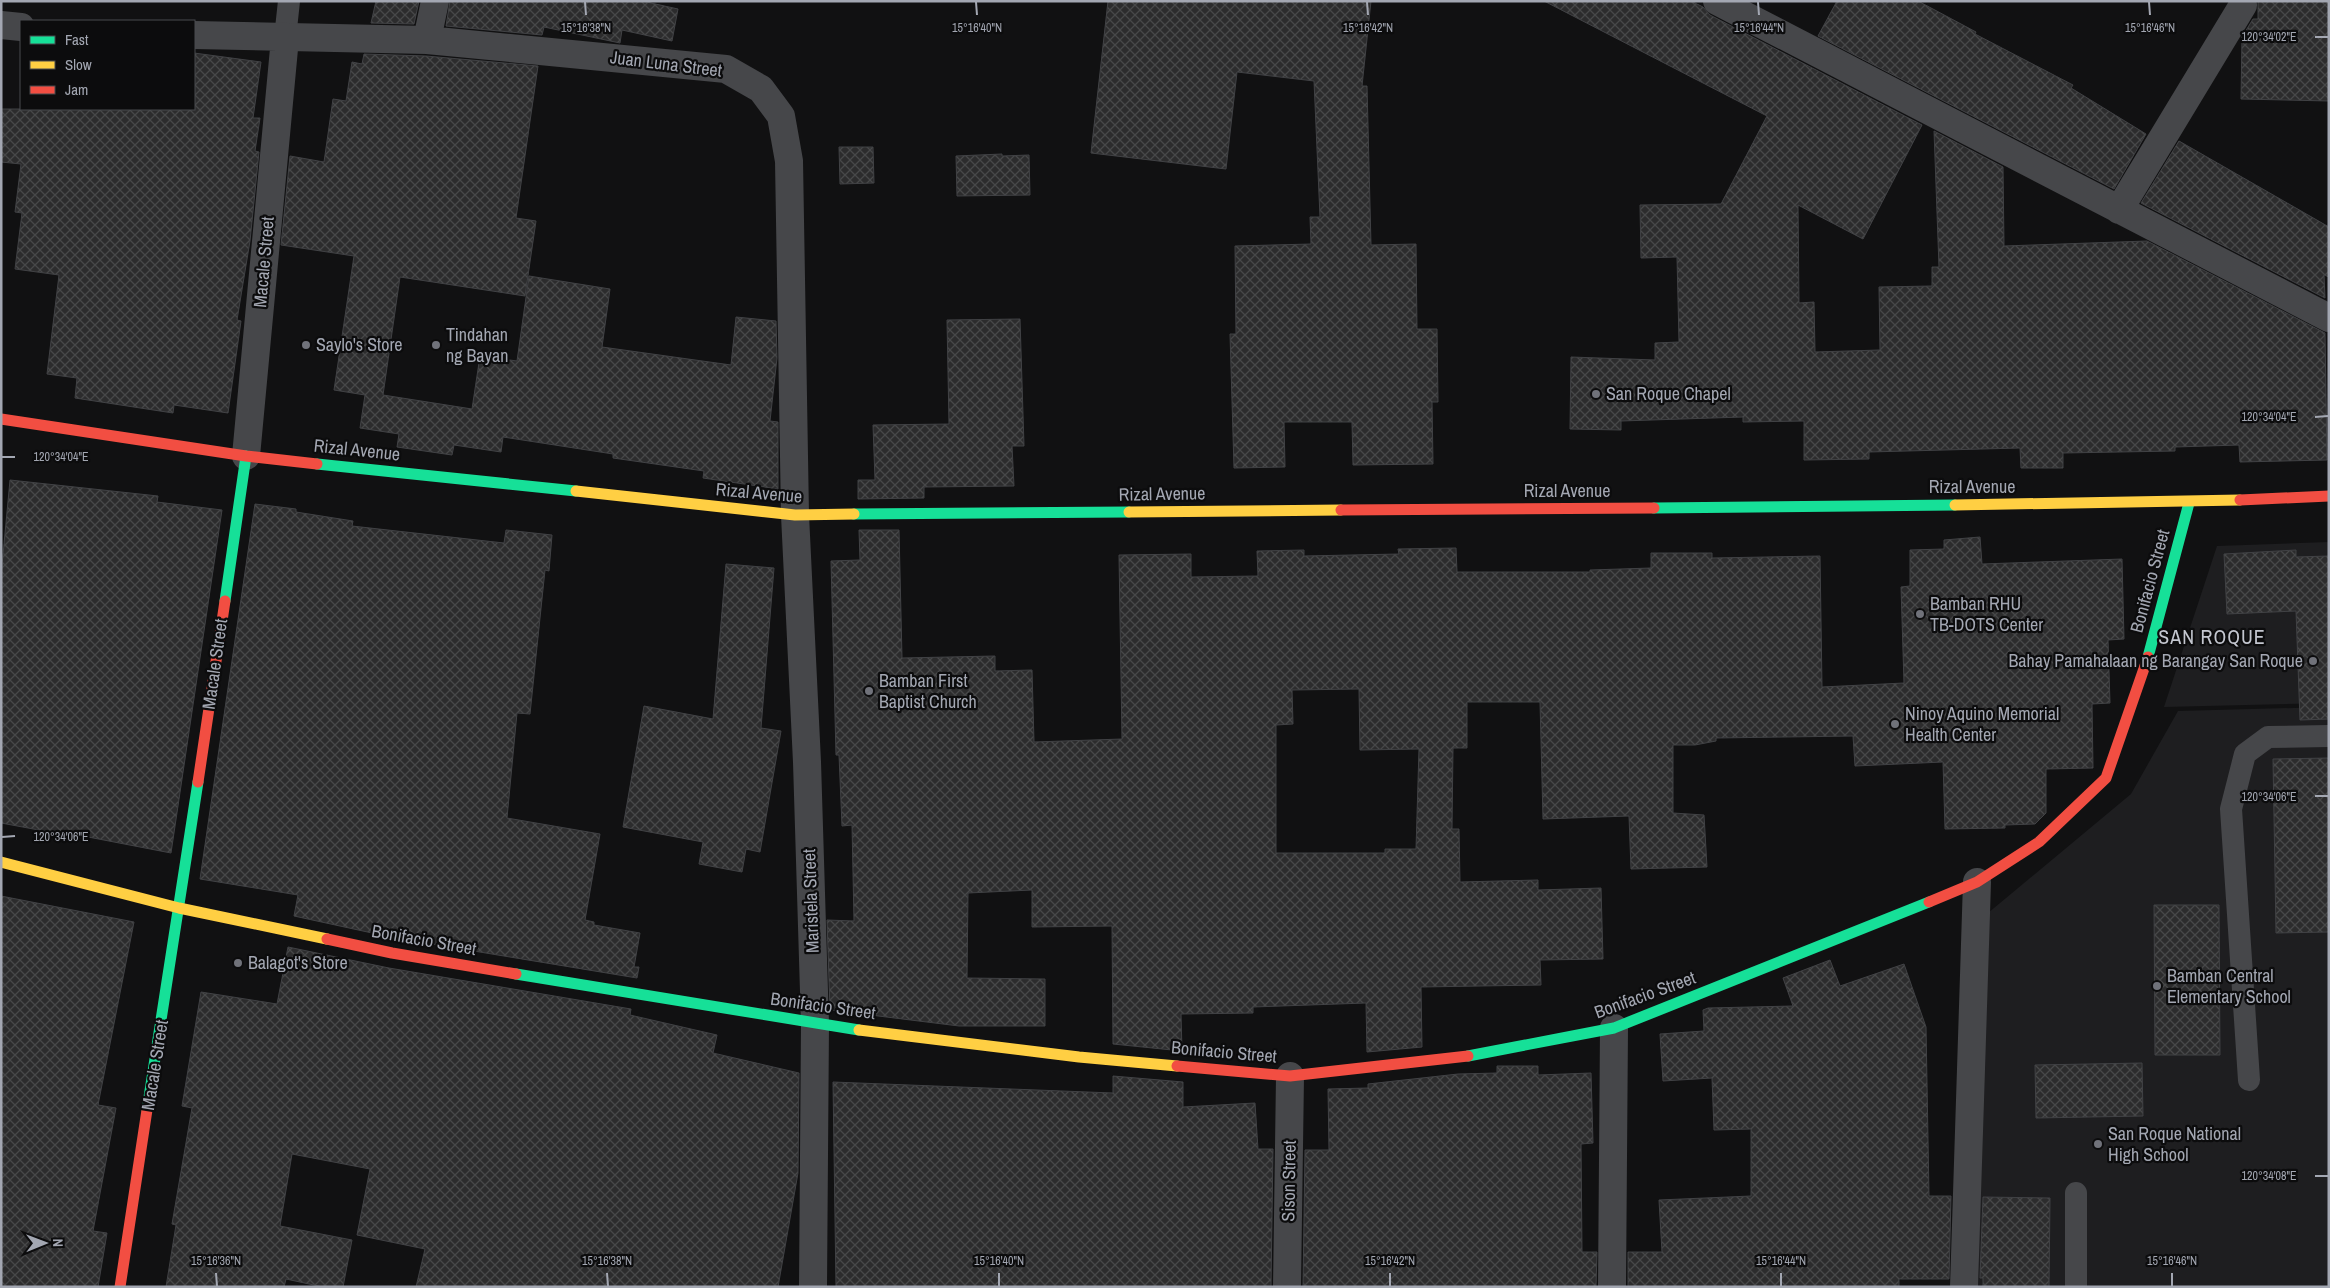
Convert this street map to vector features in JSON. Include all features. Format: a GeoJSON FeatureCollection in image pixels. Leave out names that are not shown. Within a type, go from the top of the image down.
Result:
{"type":"FeatureCollection","features":[{"type":"Feature","properties":{"kind":"street"},"geometry":{"type":"LineString","coordinates":[[427,40],[435,1]]}},
{"type":"Feature","properties":{"kind":"street"},"geometry":{"type":"LineString","coordinates":[[1717,1],[2329,318]]}},
{"type":"Feature","properties":{"kind":"street"},"geometry":{"type":"LineString","coordinates":[[2119,210],[2243,5]]}},
{"type":"Feature","properties":{"kind":"street"},"geometry":{"type":"LineString","coordinates":[[1,25],[20,27]]}},
{"type":"Feature","properties":{"kind":"street","name":"Juan Luna Street"},"geometry":{"type":"LineString","coordinates":[[195,35],[427,40],[726,69],[761,89],[781,116],[788,161],[795,515]]}},
{"type":"Feature","properties":{"kind":"street","name":"Macale Street"},"geometry":{"type":"LineString","coordinates":[[120,1287],[179,908],[246,456],[284,38]]}},
{"type":"Feature","properties":{"kind":"street","name":"Rizal Avenue"},"geometry":{"type":"LineString","coordinates":[[1,419],[246,456],[795,515],[2189,503],[2329,496]]}},
{"type":"Feature","properties":{"kind":"street","name":"Bonifacio Street"},"geometry":{"type":"LineString","coordinates":[[1,862],[179,908],[392,953],[815,1024],[1079,1057],[1290,1076],[1448,1060],[1614,1028],[1833,942],[1977,882],[2038,842],[2106,778],[2145,670],[2189,503]]}},
{"type":"Feature","properties":{"kind":"street","name":"Maristela Street"},"geometry":{"type":"LineString","coordinates":[[795,515],[808,762],[815,1024],[814,1287]]}},
{"type":"Feature","properties":{"kind":"street"},"geometry":{"type":"LineString","coordinates":[[1964,1287],[1977,882]]}},
{"type":"Feature","properties":{"kind":"street"},"geometry":{"type":"LineString","coordinates":[[1612,1287],[1614,1028]]}},
{"type":"Feature","properties":{"kind":"street","name":"Sison Street"},"geometry":{"type":"LineString","coordinates":[[1288,1287],[1290,1076]]}},
{"type":"Feature","properties":{"kind":"lane"},"geometry":{"type":"LineString","coordinates":[[284,38],[289,1]]}},
{"type":"Feature","properties":{"kind":"lane"},"geometry":{"type":"LineString","coordinates":[[2249,1080],[2232,809],[2245,754],[2268,737],[2329,736]]}},
{"type":"Feature","properties":{"kind":"lane"},"geometry":{"type":"LineString","coordinates":[[2076,1193],[2076,1287]]}},
{"type":"Feature","properties":{"kind":"shaded area"},"geometry":{"type":"Polygon","coordinates":[[[2329,542],[2329,703],[2164,707],[2217,546],[2329,542]]]}},
{"type":"Feature","properties":{"kind":"shaded area","name":"Bamban Central Elementary School"},"geometry":{"type":"Polygon","coordinates":[[[2329,707],[2329,1287],[1978,1287],[1982,1063],[1988,913],[2131,794],[2178,711],[2329,707]]]}},
{"type":"Feature","properties":{"kind":"building"},"geometry":{"type":"Polygon","coordinates":[[[376,1],[419,1],[414,24],[371,23],[376,1]]]}},
{"type":"Feature","properties":{"kind":"building"},"geometry":{"type":"Polygon","coordinates":[[[450,1],[642,1],[678,9],[672,41],[622,30],[620,43],[544,27],[542,35],[446,26],[450,1]]]}},
{"type":"Feature","properties":{"kind":"building"},"geometry":{"type":"Polygon","coordinates":[[[1108,1],[1371,1],[1362,86],[1367,86],[1371,245],[1416,244],[1417,329],[1437,329],[1438,402],[1432,402],[1433,464],[1353,465],[1352,422],[1284,422],[1285,467],[1234,468],[1230,334],[1236,334],[1235,246],[1311,244],[1310,217],[1320,217],[1314,81],[1237,72],[1226,169],[1091,153],[1108,1]]]}},
{"type":"Feature","properties":{"kind":"building"},"geometry":{"type":"Polygon","coordinates":[[[1544,1],[1691,1],[1703,7],[1710,15],[1922,125],[1863,239],[1798,205],[1799,303],[1814,302],[1815,352],[1880,350],[1879,287],[1932,286],[1932,267],[1939,267],[1934,131],[2003,167],[2004,246],[2147,241],[2325,333],[2327,460],[2240,462],[2239,445],[2175,447],[2175,451],[2063,453],[2063,468],[2021,468],[2020,448],[1869,452],[1869,459],[1804,460],[1804,421],[1743,422],[1743,417],[1621,421],[1621,430],[1570,429],[1571,357],[1655,360],[1655,343],[1679,342],[1677,257],[1641,258],[1640,205],[1721,204],[1767,116],[1544,1]]]}},
{"type":"Feature","properties":{"kind":"building"},"geometry":{"type":"Polygon","coordinates":[[[1837,1],[1918,1],[1976,32],[1975,34],[2073,85],[2071,88],[2146,134],[2114,189],[1818,36],[1837,1]]]}},
{"type":"Feature","properties":{"kind":"building"},"geometry":{"type":"Polygon","coordinates":[[[2258,1],[2329,1],[2329,101],[2241,99],[2242,37],[2253,19],[2258,19],[2258,1]]]}},
{"type":"Feature","properties":{"kind":"building"},"geometry":{"type":"Polygon","coordinates":[[[195,53],[261,62],[253,118],[260,118],[255,151],[259,152],[250,241],[237,320],[241,321],[228,413],[174,405],[173,413],[75,398],[77,378],[47,374],[59,275],[15,269],[22,213],[15,212],[21,164],[1,162],[1,109],[195,110],[195,53]]]}},
{"type":"Feature","properties":{"kind":"building"},"geometry":{"type":"Polygon","coordinates":[[[364,54],[426,56],[538,66],[516,218],[536,221],[525,296],[400,277],[383,395],[472,409],[480,356],[517,361],[529,276],[610,289],[602,347],[731,365],[736,317],[776,321],[777,358],[770,421],[778,422],[778,489],[703,478],[704,471],[613,458],[613,454],[503,437],[501,452],[454,445],[452,455],[397,447],[399,434],[360,428],[365,395],[334,390],[354,256],[281,245],[290,156],[324,162],[333,99],[346,101],[352,62],[362,64],[364,54]]]}},
{"type":"Feature","properties":{"kind":"building"},"geometry":{"type":"Polygon","coordinates":[[[2179,141],[2329,227],[2329,277],[2324,275],[2325,298],[2141,203],[2179,141]]]}},
{"type":"Feature","properties":{"kind":"building"},"geometry":{"type":"Polygon","coordinates":[[[839,147],[873,147],[874,183],[840,184],[839,147]]]}},
{"type":"Feature","properties":{"kind":"building"},"geometry":{"type":"Polygon","coordinates":[[[1002,154],[1002,156],[1029,155],[1030,195],[957,196],[956,156],[1002,154]]]}},
{"type":"Feature","properties":{"kind":"building"},"geometry":{"type":"Polygon","coordinates":[[[1020,319],[1024,446],[1012,446],[1014,486],[924,487],[924,498],[858,499],[858,480],[875,480],[873,425],[949,424],[947,320],[1020,319]]]}},
{"type":"Feature","properties":{"kind":"building"},"geometry":{"type":"Polygon","coordinates":[[[10,480],[158,496],[157,502],[222,510],[171,853],[1,823],[1,576],[10,480]]]}},
{"type":"Feature","properties":{"kind":"building"},"geometry":{"type":"Polygon","coordinates":[[[255,504],[296,509],[296,512],[353,521],[352,526],[504,543],[506,530],[552,535],[549,571],[545,570],[530,714],[517,713],[507,818],[600,834],[585,920],[594,922],[594,925],[640,933],[634,967],[639,967],[637,978],[395,938],[294,916],[298,895],[200,879],[255,504]]]}},
{"type":"Feature","properties":{"kind":"building"},"geometry":{"type":"Polygon","coordinates":[[[859,530],[899,530],[902,658],[995,656],[995,671],[1032,670],[1034,742],[1122,739],[1119,555],[1191,554],[1191,577],[1258,576],[1257,551],[1304,550],[1304,556],[1399,554],[1398,549],[1456,548],[1457,572],[1590,572],[1590,570],[1651,568],[1651,553],[1712,553],[1712,558],[1820,556],[1822,687],[1904,683],[1901,587],[1910,586],[1910,550],[1944,549],[1944,540],[1980,537],[1982,564],[2122,559],[2124,639],[2108,640],[2110,703],[2092,704],[2093,768],[2046,769],[2046,813],[2035,824],[2005,825],[2005,828],[1945,829],[1943,762],[1855,766],[1853,736],[1716,738],[1716,741],[1695,745],[1673,745],[1673,813],[1704,815],[1707,867],[1631,869],[1629,816],[1543,819],[1540,702],[1467,702],[1467,748],[1453,748],[1452,829],[1459,829],[1460,882],[1538,880],[1538,890],[1601,888],[1603,959],[1540,960],[1541,985],[1421,987],[1422,1047],[1367,1052],[1366,1003],[1253,1007],[1253,1013],[1181,1014],[1182,1051],[1113,1044],[1112,926],[1032,927],[1032,890],[968,893],[967,978],[1045,979],[1045,1026],[959,1026],[830,1010],[827,920],[854,921],[852,825],[842,826],[839,755],[836,755],[831,561],[860,560],[859,530]],[[1359,689],[1292,690],[1293,724],[1276,725],[1276,853],[1385,853],[1385,849],[1416,849],[1419,749],[1360,750],[1359,689]]]}},
{"type":"Feature","properties":{"kind":"building"},"geometry":{"type":"Polygon","coordinates":[[[2296,550],[2296,557],[2329,556],[2329,719],[2300,720],[2296,611],[2227,614],[2224,554],[2296,550]]]}},
{"type":"Feature","properties":{"kind":"building"},"geometry":{"type":"Polygon","coordinates":[[[726,564],[774,568],[761,728],[781,731],[760,852],[746,849],[742,872],[699,864],[703,842],[623,827],[644,706],[713,719],[726,564]]]}},
{"type":"Feature","properties":{"kind":"building"},"geometry":{"type":"Polygon","coordinates":[[[2329,758],[2329,932],[2276,933],[2273,759],[2329,758]]]}},
{"type":"Feature","properties":{"kind":"building"},"geometry":{"type":"Polygon","coordinates":[[[1,896],[134,922],[98,1105],[116,1108],[93,1231],[107,1233],[98,1287],[1,1287],[1,896]]]}},
{"type":"Feature","properties":{"kind":"building"},"geometry":{"type":"Polygon","coordinates":[[[2154,905],[2219,905],[2220,1055],[2155,1055],[2154,905]]]}},
{"type":"Feature","properties":{"kind":"building"},"geometry":{"type":"Polygon","coordinates":[[[288,947],[389,968],[631,1009],[630,1015],[717,1035],[713,1053],[799,1073],[798,1173],[778,1287],[416,1287],[425,1249],[357,1235],[370,1169],[292,1154],[280,1226],[352,1240],[343,1287],[323,1287],[286,1279],[284,1287],[166,1287],[176,1225],[172,1224],[192,1108],[182,1106],[201,992],[277,1004],[288,947]]]}},
{"type":"Feature","properties":{"kind":"building"},"geometry":{"type":"Polygon","coordinates":[[[1830,960],[1840,986],[1904,964],[1926,1027],[1929,1196],[1951,1196],[1949,1279],[1899,1279],[1899,1287],[1628,1287],[1628,1252],[1662,1252],[1659,1200],[1751,1196],[1751,1129],[1714,1130],[1712,1078],[1663,1081],[1660,1034],[1704,1031],[1703,1010],[1708,1008],[1793,1006],[1783,978],[1830,960]]]}},
{"type":"Feature","properties":{"kind":"building"},"geometry":{"type":"Polygon","coordinates":[[[2142,1063],[2143,1116],[2036,1118],[2035,1065],[2142,1063]]]}},
{"type":"Feature","properties":{"kind":"building"},"geometry":{"type":"Polygon","coordinates":[[[1497,1066],[1538,1066],[1538,1075],[1591,1073],[1593,1143],[1581,1144],[1582,1252],[1597,1252],[1596,1287],[1303,1287],[1305,1150],[1329,1150],[1328,1089],[1368,1088],[1368,1084],[1458,1074],[1497,1073],[1497,1066]]]}},
{"type":"Feature","properties":{"kind":"building"},"geometry":{"type":"Polygon","coordinates":[[[1113,1076],[1183,1082],[1183,1107],[1255,1103],[1258,1149],[1273,1149],[1271,1287],[836,1287],[833,1082],[1113,1093],[1113,1076]]]}},
{"type":"Feature","properties":{"kind":"building"},"geometry":{"type":"Polygon","coordinates":[[[1983,1197],[2050,1198],[2049,1287],[1983,1287],[1983,1278],[1980,1278],[1983,1197]]]}},
{"type":"Feature","properties":{"kind":"traffic: fast"},"geometry":{"type":"LineString","coordinates":[[225,601],[246,456]]}},
{"type":"Feature","properties":{"kind":"traffic: fast"},"geometry":{"type":"LineString","coordinates":[[317,464],[576,491]]}},
{"type":"Feature","properties":{"kind":"traffic: fast"},"geometry":{"type":"LineString","coordinates":[[2148,657],[2189,503]]}},
{"type":"Feature","properties":{"kind":"traffic: fast"},"geometry":{"type":"LineString","coordinates":[[1654,508],[1955,505]]}},
{"type":"Feature","properties":{"kind":"traffic: fast"},"geometry":{"type":"LineString","coordinates":[[854,514],[1129,512]]}},
{"type":"Feature","properties":{"kind":"traffic: fast"},"geometry":{"type":"LineString","coordinates":[[147,1110],[198,782]]}},
{"type":"Feature","properties":{"kind":"traffic: fast"},"geometry":{"type":"LineString","coordinates":[[1468,1056],[1614,1028],[1929,902]]}},
{"type":"Feature","properties":{"kind":"traffic: fast"},"geometry":{"type":"LineString","coordinates":[[516,974],[859,1030]]}},
{"type":"Feature","properties":{"kind":"traffic: slow"},"geometry":{"type":"LineString","coordinates":[[576,491],[795,515],[854,514]]}},
{"type":"Feature","properties":{"kind":"traffic: slow"},"geometry":{"type":"LineString","coordinates":[[1955,505],[2240,500]]}},
{"type":"Feature","properties":{"kind":"traffic: slow"},"geometry":{"type":"LineString","coordinates":[[1129,512],[1341,510]]}},
{"type":"Feature","properties":{"kind":"traffic: slow"},"geometry":{"type":"LineString","coordinates":[[1,862],[179,908],[327,939]]}},
{"type":"Feature","properties":{"kind":"traffic: slow"},"geometry":{"type":"LineString","coordinates":[[859,1030],[1079,1057],[1177,1066]]}},
{"type":"Feature","properties":{"kind":"traffic: jam"},"geometry":{"type":"LineString","coordinates":[[1,419],[246,456],[317,464]]}},
{"type":"Feature","properties":{"kind":"traffic: jam"},"geometry":{"type":"LineString","coordinates":[[2240,500],[2329,496]]}},
{"type":"Feature","properties":{"kind":"traffic: jam"},"geometry":{"type":"LineString","coordinates":[[1341,510],[1654,508]]}},
{"type":"Feature","properties":{"kind":"traffic: jam"},"geometry":{"type":"LineString","coordinates":[[198,782],[225,601]]}},
{"type":"Feature","properties":{"kind":"traffic: jam"},"geometry":{"type":"LineString","coordinates":[[1929,902],[1977,882],[2039,842],[2106,778],[2148,657]]}},
{"type":"Feature","properties":{"kind":"traffic: jam"},"geometry":{"type":"LineString","coordinates":[[327,939],[392,953],[516,974]]}},
{"type":"Feature","properties":{"kind":"traffic: jam"},"geometry":{"type":"LineString","coordinates":[[1177,1066],[1290,1076],[1468,1056]]}},
{"type":"Feature","properties":{"kind":"traffic: jam"},"geometry":{"type":"LineString","coordinates":[[120,1287],[147,1110]]}},
{"type":"Feature","properties":{"kind":"place","name":"Saylo's Store"},"geometry":{"type":"Point","coordinates":[306,345]}},
{"type":"Feature","properties":{"kind":"place","name":"Tindahan ng Bayan"},"geometry":{"type":"Point","coordinates":[436,345]}},
{"type":"Feature","properties":{"kind":"place","name":"San Roque Chapel"},"geometry":{"type":"Point","coordinates":[1596,394]}},
{"type":"Feature","properties":{"kind":"place","name":"Bamban RHU TB-DOTS Center"},"geometry":{"type":"Point","coordinates":[1920,614]}},
{"type":"Feature","properties":{"kind":"place","name":"Bahay Pamahalaan ng Barangay San Roque"},"geometry":{"type":"Point","coordinates":[2313,661]}},
{"type":"Feature","properties":{"kind":"place","name":"Bamban First Baptist Church"},"geometry":{"type":"Point","coordinates":[869,691]}},
{"type":"Feature","properties":{"kind":"place","name":"Ninoy Aquino Memorial Health Center"},"geometry":{"type":"Point","coordinates":[1895,724]}},
{"type":"Feature","properties":{"kind":"place","name":"Balagot's Store"},"geometry":{"type":"Point","coordinates":[238,963]}},
{"type":"Feature","properties":{"kind":"place","name":"Bamban Central Elementary School"},"geometry":{"type":"Point","coordinates":[2157,986]}},
{"type":"Feature","properties":{"kind":"place","name":"San Roque National High School"},"geometry":{"type":"Point","coordinates":[2098,1144]}},
{"type":"Feature","properties":{"kind":"district","name":"SAN ROQUE"},"geometry":{"type":"Point","coordinates":[2212,637]}}]}
